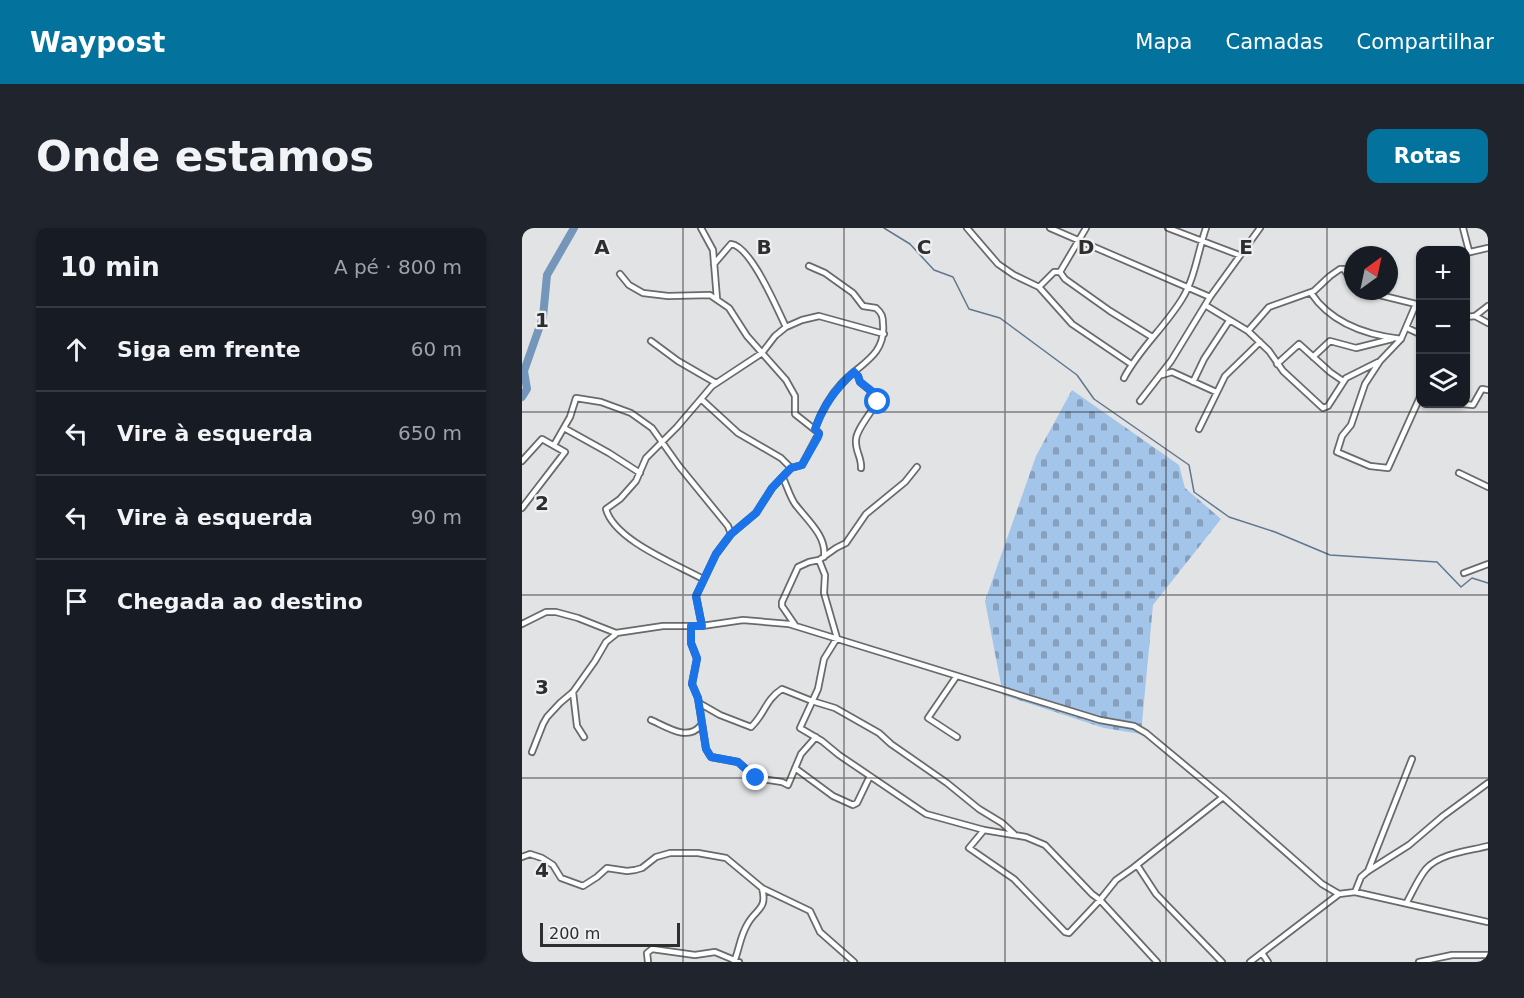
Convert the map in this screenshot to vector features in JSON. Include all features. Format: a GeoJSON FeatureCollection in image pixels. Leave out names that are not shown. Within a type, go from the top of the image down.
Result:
{"type":"FeatureCollection","features":[{"type":"Feature","properties":{"kind":"street"},"geometry":{"type":"LineString","coordinates":[[701,228],[712,245],[717,299]]}},
{"type":"Feature","properties":{"kind":"street"},"geometry":{"type":"LineString","coordinates":[[967,228],[998,264],[1039,287],[1067,320],[1131,364]]}},
{"type":"Feature","properties":{"kind":"street"},"geometry":{"type":"LineString","coordinates":[[1050,228],[1210,297]]}},
{"type":"Feature","properties":{"kind":"street"},"geometry":{"type":"LineString","coordinates":[[1060,272],[1086,228]]}},
{"type":"Feature","properties":{"kind":"street"},"geometry":{"type":"LineString","coordinates":[[1168,228],[1239,255]]}},
{"type":"Feature","properties":{"kind":"street"},"geometry":{"type":"LineString","coordinates":[[1124,378],[1131,364],[1177,306],[1188,287],[1206,228]]}},
{"type":"Feature","properties":{"kind":"street"},"geometry":{"type":"LineString","coordinates":[[1140,401],[1171,361],[1210,297],[1260,228]]}},
{"type":"Feature","properties":{"kind":"street"},"geometry":{"type":"LineString","coordinates":[[1463,228],[1466,246]]}},
{"type":"Feature","properties":{"kind":"street"},"geometry":{"type":"LineString","coordinates":[[714,264],[730,244],[736,245],[755,266],[786,327]]}},
{"type":"Feature","properties":{"kind":"street"},"geometry":{"type":"LineString","coordinates":[[1470,251],[1488,248]]}},
{"type":"Feature","properties":{"kind":"street"},"geometry":{"type":"LineString","coordinates":[[809,266],[825,273],[854,293],[863,306],[876,308],[883,316],[884,334],[874,355],[842,383],[824,407],[815,429]]}},
{"type":"Feature","properties":{"kind":"street"},"geometry":{"type":"LineString","coordinates":[[1248,331],[1269,307],[1311,293],[1340,269],[1344,269]]}},
{"type":"Feature","properties":{"kind":"street"},"geometry":{"type":"LineString","coordinates":[[1039,287],[1054,272],[1060,272]]}},
{"type":"Feature","properties":{"kind":"street"},"geometry":{"type":"LineString","coordinates":[[1060,272],[1065,279],[1110,311],[1152,337]]}},
{"type":"Feature","properties":{"kind":"street"},"geometry":{"type":"LineString","coordinates":[[620,274],[629,285],[643,293],[668,296],[710,295],[729,308],[742,330],[786,380],[795,396],[795,414],[819,434],[799,467],[791,468],[772,488],[752,516],[731,534],[716,554],[695,600],[702,626]]}},
{"type":"Feature","properties":{"kind":"street"},"geometry":{"type":"LineString","coordinates":[[1311,293],[1321,305],[1345,324],[1365,332],[1401,339]]}},
{"type":"Feature","properties":{"kind":"street"},"geometry":{"type":"LineString","coordinates":[[1398,299],[1416,304]]}},
{"type":"Feature","properties":{"kind":"street"},"geometry":{"type":"LineString","coordinates":[[1205,305],[1248,331],[1269,351],[1277,364],[1323,408],[1328,406],[1343,381],[1380,361]]}},
{"type":"Feature","properties":{"kind":"street"},"geometry":{"type":"LineString","coordinates":[[1470,317],[1475,316],[1488,306]]}},
{"type":"Feature","properties":{"kind":"street"},"geometry":{"type":"LineString","coordinates":[[1416,308],[1401,339],[1380,361],[1365,384],[1352,425],[1342,436],[1337,452],[1370,466],[1388,468],[1416,406]]}},
{"type":"Feature","properties":{"kind":"street"},"geometry":{"type":"LineString","coordinates":[[703,579],[631,540],[610,520],[606,509],[620,499],[636,481],[646,458],[716,383],[762,352],[786,327],[819,316],[884,334]]}},
{"type":"Feature","properties":{"kind":"street"},"geometry":{"type":"LineString","coordinates":[[1475,316],[1488,323]]}},
{"type":"Feature","properties":{"kind":"street"},"geometry":{"type":"LineString","coordinates":[[1193,382],[1204,359],[1229,321]]}},
{"type":"Feature","properties":{"kind":"street"},"geometry":{"type":"LineString","coordinates":[[1407,328],[1416,332]]}},
{"type":"Feature","properties":{"kind":"street"},"geometry":{"type":"LineString","coordinates":[[1313,357],[1330,341],[1356,348],[1395,338]]}},
{"type":"Feature","properties":{"kind":"street"},"geometry":{"type":"LineString","coordinates":[[651,341],[678,362],[716,383]]}},
{"type":"Feature","properties":{"kind":"street"},"geometry":{"type":"LineString","coordinates":[[1199,429],[1228,372],[1260,342]]}},
{"type":"Feature","properties":{"kind":"street"},"geometry":{"type":"LineString","coordinates":[[1277,364],[1299,344],[1343,381]]}},
{"type":"Feature","properties":{"kind":"street"},"geometry":{"type":"LineString","coordinates":[[854,372],[860,382],[879,398],[856,436],[861,468]]}},
{"type":"Feature","properties":{"kind":"street"},"geometry":{"type":"LineString","coordinates":[[1159,376],[1172,372],[1216,392]]}},
{"type":"Feature","properties":{"kind":"street"},"geometry":{"type":"LineString","coordinates":[[1470,405],[1473,405],[1479,390],[1482,388],[1488,390]]}},
{"type":"Feature","properties":{"kind":"street"},"geometry":{"type":"LineString","coordinates":[[554,445],[570,417],[576,398],[590,399],[637,416],[656,432],[728,526],[731,534]]}},
{"type":"Feature","properties":{"kind":"street"},"geometry":{"type":"LineString","coordinates":[[701,399],[738,433],[781,458],[791,468]]}},
{"type":"Feature","properties":{"kind":"street"},"geometry":{"type":"LineString","coordinates":[[564,428],[640,473]]}},
{"type":"Feature","properties":{"kind":"street"},"geometry":{"type":"LineString","coordinates":[[522,461],[543,440],[564,451],[564,455],[522,507]]}},
{"type":"Feature","properties":{"kind":"street"},"geometry":{"type":"LineString","coordinates":[[795,626],[782,606],[783,598],[798,567],[821,559],[849,540],[866,514],[904,482],[917,467]]}},
{"type":"Feature","properties":{"kind":"street"},"geometry":{"type":"LineString","coordinates":[[1459,473],[1488,487]]}},
{"type":"Feature","properties":{"kind":"street"},"geometry":{"type":"LineString","coordinates":[[783,478],[794,503],[824,542],[825,547],[821,559],[825,575],[824,593],[837,638],[824,659],[818,689],[800,727],[926,814],[984,830],[1026,837],[1045,845],[1157,962]]}},
{"type":"Feature","properties":{"kind":"street"},"geometry":{"type":"LineString","coordinates":[[1464,573],[1488,564]]}},
{"type":"Feature","properties":{"kind":"street"},"geometry":{"type":"LineString","coordinates":[[522,624],[543,613],[556,612],[616,633],[663,626],[702,626],[743,620],[795,626],[1100,720],[1138,728],[1223,797],[1300,866],[1338,894]]}},
{"type":"Feature","properties":{"kind":"street"},"geometry":{"type":"LineString","coordinates":[[691,626],[691,643],[697,658],[692,684],[699,703],[706,749],[711,757],[738,762],[756,778],[788,785],[801,754],[816,737]]}},
{"type":"Feature","properties":{"kind":"street"},"geometry":{"type":"LineString","coordinates":[[532,752],[547,717],[560,702],[573,692],[595,662],[606,642],[616,633]]}},
{"type":"Feature","properties":{"kind":"street"},"geometry":{"type":"LineString","coordinates":[[957,676],[928,718],[957,737]]}},
{"type":"Feature","properties":{"kind":"street"},"geometry":{"type":"LineString","coordinates":[[699,703],[720,715],[752,727],[761,717],[770,699],[782,689],[836,708],[879,733],[979,809],[1002,822],[1014,834]]}},
{"type":"Feature","properties":{"kind":"street"},"geometry":{"type":"LineString","coordinates":[[573,692],[577,726],[584,737]]}},
{"type":"Feature","properties":{"kind":"street"},"geometry":{"type":"LineString","coordinates":[[651,720],[686,734],[697,731],[701,725]]}},
{"type":"Feature","properties":{"kind":"street"},"geometry":{"type":"LineString","coordinates":[[1368,871],[1412,759]]}},
{"type":"Feature","properties":{"kind":"street"},"geometry":{"type":"LineString","coordinates":[[795,768],[833,796],[853,805],[857,803],[870,776]]}},
{"type":"Feature","properties":{"kind":"street"},"geometry":{"type":"LineString","coordinates":[[1355,891],[1361,877],[1368,871],[1409,845],[1443,816],[1488,783]]}},
{"type":"Feature","properties":{"kind":"street"},"geometry":{"type":"LineString","coordinates":[[984,830],[969,848],[1014,879],[1065,932],[1069,933],[1116,880],[1223,797]]}},
{"type":"Feature","properties":{"kind":"street"},"geometry":{"type":"LineString","coordinates":[[1407,902],[1420,877],[1430,865],[1454,855],[1488,846]]}},
{"type":"Feature","properties":{"kind":"street"},"geometry":{"type":"LineString","coordinates":[[522,857],[526,854],[542,858],[553,865],[561,878],[583,886],[607,868],[635,870],[642,868],[656,857],[670,853],[698,853],[726,858],[762,888],[810,911],[819,932],[854,962]]}},
{"type":"Feature","properties":{"kind":"street"},"geometry":{"type":"LineString","coordinates":[[1137,865],[1156,894],[1222,962]]}},
{"type":"Feature","properties":{"kind":"street"},"geometry":{"type":"LineString","coordinates":[[648,962],[647,953],[652,949],[700,955],[715,952],[736,961],[747,925],[762,908],[764,895],[762,888]]}},
{"type":"Feature","properties":{"kind":"street"},"geometry":{"type":"LineString","coordinates":[[1250,962],[1338,894],[1355,891],[1488,921]]}},
{"type":"Feature","properties":{"kind":"street"},"geometry":{"type":"LineString","coordinates":[[1262,953],[1268,962]]}},
{"type":"Feature","properties":{"kind":"street"},"geometry":{"type":"LineString","coordinates":[[1419,962],[1452,955],[1488,955]]}},
{"type":"Feature","properties":{"kind":"green space"},"geometry":{"type":"Polygon","coordinates":[[[1072,390],[1179,465],[1185,488],[1221,519],[1153,605],[1141,734],[1104,728],[1003,695],[985,601],[1036,456],[1072,390]]]}},
{"type":"Feature","properties":{"kind":"waterway"},"geometry":{"type":"LineString","coordinates":[[522,397],[527,389],[524,371],[543,317],[547,275],[574,228]]}},
{"type":"Feature","properties":{"kind":"waterway"},"geometry":{"type":"LineString","coordinates":[[884,228],[910,244],[934,270],[953,277],[969,309],[1000,318],[1077,375],[1094,399],[1189,465],[1194,492],[1229,517],[1275,532],[1330,555],[1437,562],[1461,587],[1472,578],[1488,583]]}},
{"type":"Feature","properties":{"kind":"route"},"geometry":{"type":"LineString","coordinates":[[756,778],[738,762],[711,757],[706,749],[698,698],[692,684],[697,658],[691,643],[691,626],[702,626],[696,596],[716,554],[731,534],[752,516],[772,488],[791,468],[802,465],[818,437],[819,434],[815,429],[820,414],[842,383],[854,372],[860,382],[878,396],[878,402]]}}]}
